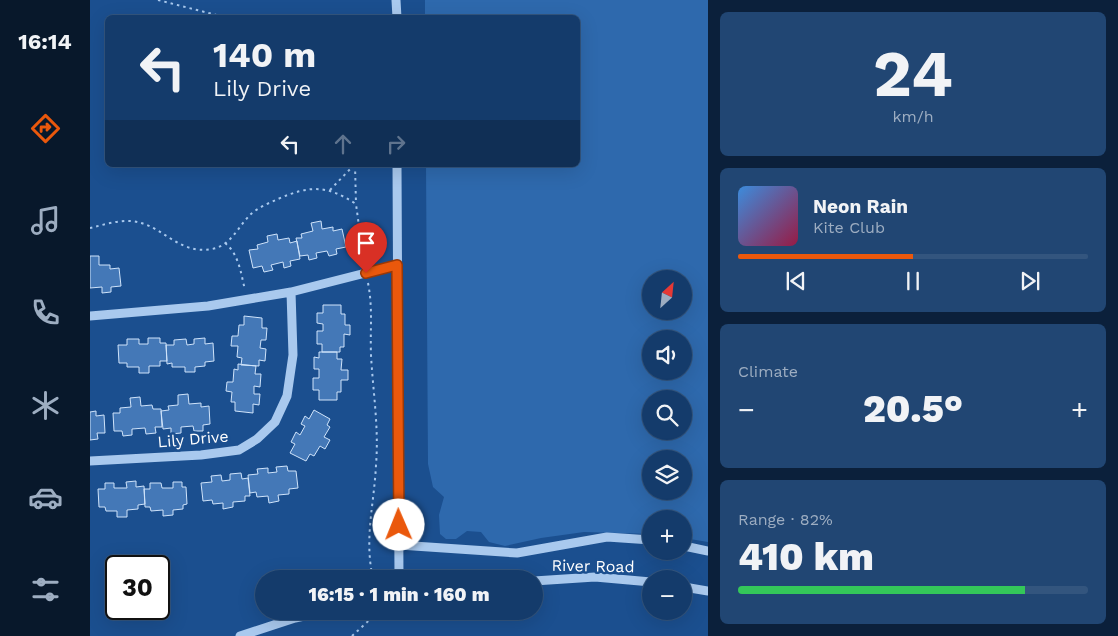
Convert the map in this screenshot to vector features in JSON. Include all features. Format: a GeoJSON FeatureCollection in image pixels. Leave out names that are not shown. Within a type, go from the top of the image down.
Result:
{"type":"FeatureCollection","features":[{"type":"Feature","properties":{"kind":"street"},"geometry":{"type":"LineString","coordinates":[[396,0],[397,15]]}},
{"type":"Feature","properties":{"kind":"street"},"geometry":{"type":"LineString","coordinates":[[397,167],[399,570]]}},
{"type":"Feature","properties":{"kind":"street"},"geometry":{"type":"LineString","coordinates":[[90,316],[208,306],[291,292],[397,265]]}},
{"type":"Feature","properties":{"kind":"street","name":"Lily Drive"},"geometry":{"type":"LineString","coordinates":[[90,461],[201,455],[239,450],[258,439],[275,422],[287,396],[293,355],[291,292]]}},
{"type":"Feature","properties":{"kind":"street"},"geometry":{"type":"LineString","coordinates":[[399,545],[517,553],[606,538],[642,540]]}},
{"type":"Feature","properties":{"kind":"street"},"geometry":{"type":"LineString","coordinates":[[692,548],[708,551]]}},
{"type":"Feature","properties":{"kind":"street","name":"River Road"},"geometry":{"type":"LineString","coordinates":[[543,581],[596,578],[642,581]]}},
{"type":"Feature","properties":{"kind":"street"},"geometry":{"type":"LineString","coordinates":[[692,588],[708,591]]}},
{"type":"Feature","properties":{"kind":"street"},"geometry":{"type":"LineString","coordinates":[[240,636],[289,620]]}},
{"type":"Feature","properties":{"kind":"path"},"geometry":{"type":"LineString","coordinates":[[158,0],[216,15]]}},
{"type":"Feature","properties":{"kind":"path"},"geometry":{"type":"LineString","coordinates":[[330,190],[352,167]]}},
{"type":"Feature","properties":{"kind":"path"},"geometry":{"type":"LineString","coordinates":[[354,167],[356,204],[372,312],[372,359],[378,434],[368,534],[368,559],[370,570]]}},
{"type":"Feature","properties":{"kind":"path"},"geometry":{"type":"LineString","coordinates":[[90,228],[132,221],[149,226],[182,246],[214,249],[225,243],[251,214],[267,204],[292,193],[310,188],[330,190],[356,204]]}},
{"type":"Feature","properties":{"kind":"path"},"geometry":{"type":"LineString","coordinates":[[225,243],[232,249],[237,258],[248,299]]}},
{"type":"Feature","properties":{"kind":"path"},"geometry":{"type":"LineString","coordinates":[[352,636],[370,620]]}},
{"type":"Feature","properties":{"kind":"shaded area"},"geometry":{"type":"Polygon","coordinates":[[[425,0],[708,0],[708,542],[692,539],[692,510],[642,510],[642,534],[584,532],[541,538],[505,546],[489,542],[481,532],[467,531],[456,539],[446,539],[440,534],[439,515],[444,497],[433,487],[428,464],[426,167],[580,167],[580,15],[425,15],[425,0]]]}},
{"type":"Feature","properties":{"kind":"building"},"geometry":{"type":"Polygon","coordinates":[[[321,221],[322,229],[333,227],[333,231],[342,229],[346,247],[336,249],[337,254],[329,256],[327,251],[316,253],[317,258],[309,260],[308,255],[300,256],[296,238],[302,238],[301,234],[313,231],[311,223],[321,221]]]}},
{"type":"Feature","properties":{"kind":"building"},"geometry":{"type":"Polygon","coordinates":[[[277,234],[278,240],[289,238],[290,243],[297,241],[300,259],[290,261],[291,266],[284,268],[283,262],[271,265],[273,270],[264,272],[262,266],[253,268],[249,250],[258,249],[257,245],[268,242],[267,236],[277,234]]]}},
{"type":"Feature","properties":{"kind":"building"},"geometry":{"type":"Polygon","coordinates":[[[90,256],[99,256],[99,265],[110,265],[110,269],[119,268],[121,286],[111,287],[111,292],[102,293],[102,287],[90,288],[90,256]]]}},
{"type":"Feature","properties":{"kind":"building"},"geometry":{"type":"Polygon","coordinates":[[[323,305],[341,305],[341,314],[345,314],[345,325],[350,325],[350,335],[344,334],[344,347],[340,347],[340,352],[322,352],[322,344],[317,344],[317,331],[323,331],[323,324],[317,323],[317,313],[323,313],[323,305]]]}},
{"type":"Feature","properties":{"kind":"building"},"geometry":{"type":"Polygon","coordinates":[[[244,316],[262,318],[262,328],[267,328],[266,340],[261,340],[260,348],[266,349],[265,361],[259,360],[259,366],[241,365],[242,358],[237,357],[238,346],[231,346],[232,336],[238,336],[239,325],[244,325],[244,316]]]}},
{"type":"Feature","properties":{"kind":"building"},"geometry":{"type":"Polygon","coordinates":[[[148,338],[160,338],[160,343],[166,343],[167,361],[160,361],[160,366],[149,366],[149,373],[139,373],[139,367],[127,367],[127,363],[119,363],[118,345],[127,345],[127,339],[139,339],[139,344],[148,344],[148,338]]]}},
{"type":"Feature","properties":{"kind":"building"},"geometry":{"type":"Polygon","coordinates":[[[205,338],[205,344],[213,343],[214,361],[205,362],[205,366],[195,367],[195,372],[185,372],[185,367],[172,367],[172,363],[167,364],[166,345],[174,345],[174,340],[186,339],[187,345],[194,344],[194,339],[205,338]]]}},
{"type":"Feature","properties":{"kind":"building"},"geometry":{"type":"Polygon","coordinates":[[[319,352],[337,352],[337,359],[342,359],[341,370],[348,370],[348,380],[341,380],[341,392],[337,392],[337,400],[319,400],[319,390],[313,390],[313,378],[319,378],[319,369],[314,369],[314,357],[319,358],[319,352]]]}},
{"type":"Feature","properties":{"kind":"building"},"geometry":{"type":"Polygon","coordinates":[[[238,364],[256,366],[255,374],[261,374],[260,387],[254,386],[254,394],[260,394],[259,405],[253,404],[253,413],[235,411],[235,402],[231,402],[232,392],[226,391],[227,382],[233,382],[234,369],[238,370],[238,364]]]}},
{"type":"Feature","properties":{"kind":"building"},"geometry":{"type":"Polygon","coordinates":[[[188,394],[189,404],[201,403],[201,407],[209,406],[210,424],[203,425],[203,431],[194,431],[193,426],[181,427],[181,433],[171,434],[171,428],[163,429],[161,411],[169,410],[168,406],[178,405],[178,395],[188,394]]]}},
{"type":"Feature","properties":{"kind":"building"},"geometry":{"type":"Polygon","coordinates":[[[140,397],[141,406],[152,405],[153,409],[161,409],[162,427],[155,427],[156,433],[146,434],[145,428],[132,429],[132,435],[123,436],[122,431],[114,431],[113,413],[120,413],[120,408],[131,407],[130,398],[140,397]]]}},
{"type":"Feature","properties":{"kind":"building"},"geometry":{"type":"Polygon","coordinates":[[[314,410],[330,419],[327,425],[330,427],[324,437],[330,440],[325,449],[320,446],[314,456],[310,454],[306,461],[290,453],[295,444],[291,442],[296,432],[300,435],[305,426],[301,424],[305,416],[309,419],[314,410]]]}},
{"type":"Feature","properties":{"kind":"building"},"geometry":{"type":"Polygon","coordinates":[[[96,411],[96,416],[104,415],[105,433],[97,433],[98,439],[90,440],[90,412],[96,411]]]}},
{"type":"Feature","properties":{"kind":"building"},"geometry":{"type":"Polygon","coordinates":[[[287,466],[288,471],[296,471],[298,488],[289,489],[289,494],[278,495],[279,501],[269,503],[268,496],[257,497],[256,492],[250,493],[248,475],[258,474],[257,469],[268,468],[268,473],[277,472],[276,467],[287,466]]]}},
{"type":"Feature","properties":{"kind":"building"},"geometry":{"type":"Polygon","coordinates":[[[241,473],[242,479],[248,478],[250,496],[245,496],[245,501],[233,502],[233,507],[223,509],[223,503],[213,504],[212,500],[203,501],[201,483],[212,482],[211,476],[221,475],[222,481],[230,480],[230,474],[241,473]]]}},
{"type":"Feature","properties":{"kind":"building"},"geometry":{"type":"Polygon","coordinates":[[[136,481],[136,487],[144,486],[145,504],[138,505],[138,509],[127,510],[127,517],[117,517],[117,511],[106,511],[105,507],[99,507],[98,489],[105,489],[105,483],[114,483],[114,488],[127,488],[126,482],[136,481]]]}},
{"type":"Feature","properties":{"kind":"building"},"geometry":{"type":"Polygon","coordinates":[[[173,482],[182,482],[182,487],[186,487],[187,504],[183,505],[183,509],[173,510],[173,515],[163,516],[163,510],[151,511],[150,507],[145,507],[144,489],[150,489],[150,483],[161,483],[162,488],[173,488],[173,482]]]}},
{"type":"Feature","properties":{"kind":"route"},"geometry":{"type":"LineString","coordinates":[[366,273],[397,265],[399,525]]}}]}
